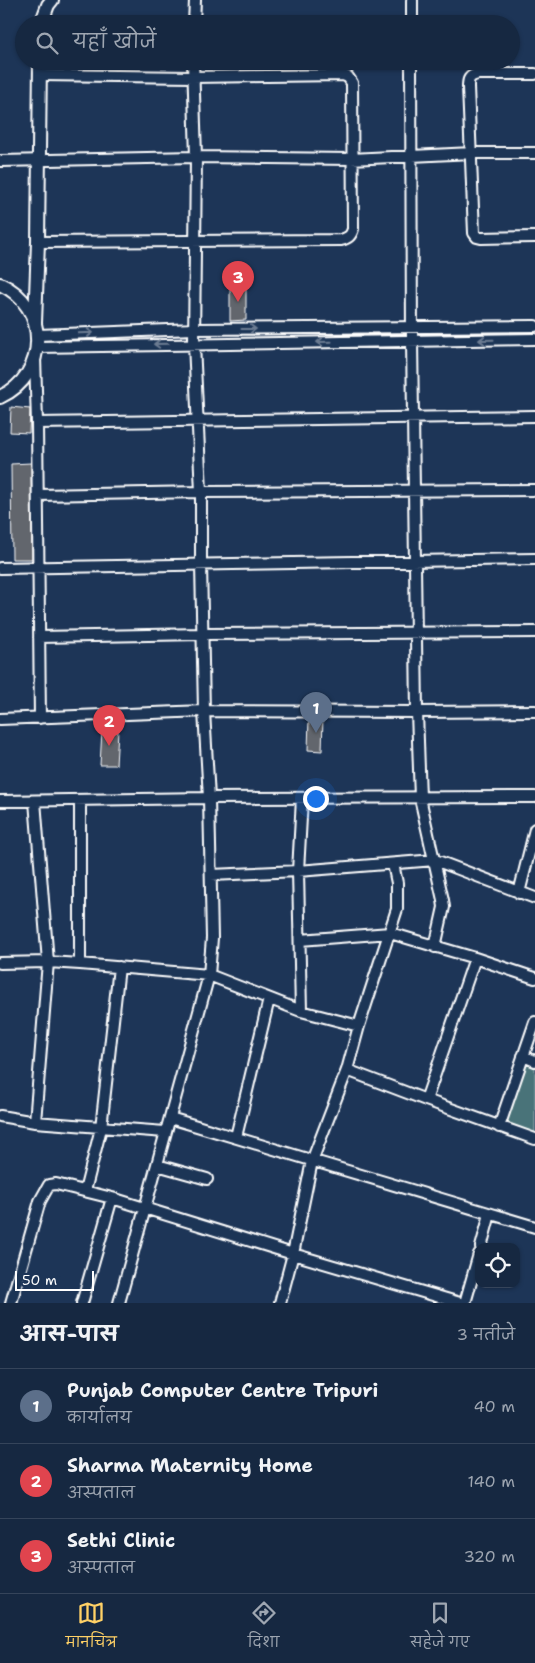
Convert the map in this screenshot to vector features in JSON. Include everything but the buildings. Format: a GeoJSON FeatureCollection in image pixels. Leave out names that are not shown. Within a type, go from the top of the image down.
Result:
{"type":"FeatureCollection","features":[{"type":"Feature","properties":{"kind":"street"},"geometry":{"type":"LineString","coordinates":[[44,15],[52,0]]}},
{"type":"Feature","properties":{"kind":"street"},"geometry":{"type":"LineString","coordinates":[[195,15],[196,0]]}},
{"type":"Feature","properties":{"kind":"street"},"geometry":{"type":"LineString","coordinates":[[412,0],[412,15]]}},
{"type":"Feature","properties":{"kind":"street"},"geometry":{"type":"LineString","coordinates":[[40,70],[36,340],[40,718]]}},
{"type":"Feature","properties":{"kind":"street"},"geometry":{"type":"LineString","coordinates":[[119,1303],[209,975],[212,938],[209,798],[204,711],[201,492],[194,344],[196,157],[193,70]]}},
{"type":"Feature","properties":{"kind":"street"},"geometry":{"type":"LineString","coordinates":[[412,70],[412,341],[417,712],[420,798],[444,907],[435,947]]}},
{"type":"Feature","properties":{"kind":"street"},"geometry":{"type":"LineString","coordinates":[[535,74],[478,74],[468,79],[474,233],[477,237],[481,238],[535,237]]}},
{"type":"Feature","properties":{"kind":"street"},"geometry":{"type":"LineString","coordinates":[[38,242],[341,240],[351,235],[352,229],[352,83],[348,76],[193,77],[40,75]]}},
{"type":"Feature","properties":{"kind":"street"},"geometry":{"type":"LineString","coordinates":[[0,161],[196,157],[351,159],[472,153],[535,153]]}},
{"type":"Feature","properties":{"kind":"street"},"geometry":{"type":"LineString","coordinates":[[0,284],[10,289],[26,304],[36,340],[32,367],[22,382],[9,393],[0,397]]}},
{"type":"Feature","properties":{"kind":"street"},"geometry":{"type":"LineString","coordinates":[[36,340],[194,329],[535,326]]}},
{"type":"Feature","properties":{"kind":"street"},"geometry":{"type":"LineString","coordinates":[[36,340],[194,344],[535,339]]}},
{"type":"Feature","properties":{"kind":"street"},"geometry":{"type":"LineString","coordinates":[[37,423],[535,416]]}},
{"type":"Feature","properties":{"kind":"street"},"geometry":{"type":"LineString","coordinates":[[38,495],[535,490]]}},
{"type":"Feature","properties":{"kind":"street"},"geometry":{"type":"LineString","coordinates":[[0,568],[535,559]]}},
{"type":"Feature","properties":{"kind":"street"},"geometry":{"type":"LineString","coordinates":[[39,638],[203,634],[535,632]]}},
{"type":"Feature","properties":{"kind":"street"},"geometry":{"type":"LineString","coordinates":[[0,719],[204,711],[417,712],[535,710]]}},
{"type":"Feature","properties":{"kind":"street"},"geometry":{"type":"LineString","coordinates":[[0,801],[535,797]]}},
{"type":"Feature","properties":{"kind":"street"},"geometry":{"type":"LineString","coordinates":[[301,1011],[298,871],[302,799]]}},
{"type":"Feature","properties":{"kind":"street"},"geometry":{"type":"LineString","coordinates":[[80,800],[80,964]]}},
{"type":"Feature","properties":{"kind":"street"},"geometry":{"type":"LineString","coordinates":[[35,801],[48,962],[36,1122]]}},
{"type":"Feature","properties":{"kind":"street"},"geometry":{"type":"LineString","coordinates":[[519,893],[535,829]]}},
{"type":"Feature","properties":{"kind":"street"},"geometry":{"type":"LineString","coordinates":[[211,875],[298,871],[435,860],[535,898]]}},
{"type":"Feature","properties":{"kind":"street"},"geometry":{"type":"LineString","coordinates":[[280,1303],[293,1254],[312,1161],[347,1070],[359,1026],[397,909],[398,894],[393,864]]}},
{"type":"Feature","properties":{"kind":"street"},"geometry":{"type":"LineString","coordinates":[[300,940],[390,933],[535,978]]}},
{"type":"Feature","properties":{"kind":"street"},"geometry":{"type":"LineString","coordinates":[[426,1100],[475,958]]}},
{"type":"Feature","properties":{"kind":"street"},"geometry":{"type":"LineString","coordinates":[[0,963],[48,962],[209,975],[301,1011],[359,1026]]}},
{"type":"Feature","properties":{"kind":"street"},"geometry":{"type":"LineString","coordinates":[[84,1191],[101,1128],[119,967]]}},
{"type":"Feature","properties":{"kind":"street"},"geometry":{"type":"LineString","coordinates":[[236,1137],[268,999]]}},
{"type":"Feature","properties":{"kind":"street"},"geometry":{"type":"LineString","coordinates":[[499,1127],[535,1022]]}},
{"type":"Feature","properties":{"kind":"street"},"geometry":{"type":"LineString","coordinates":[[523,1056],[535,1061]]}},
{"type":"Feature","properties":{"kind":"street"},"geometry":{"type":"LineString","coordinates":[[347,1070],[535,1139]]}},
{"type":"Feature","properties":{"kind":"street"},"geometry":{"type":"LineString","coordinates":[[0,1116],[36,1122],[165,1132]]}},
{"type":"Feature","properties":{"kind":"street"},"geometry":{"type":"LineString","coordinates":[[170,1118],[535,1227]]}},
{"type":"Feature","properties":{"kind":"street"},"geometry":{"type":"LineString","coordinates":[[157,1165],[207,1179]]}},
{"type":"Feature","properties":{"kind":"street"},"geometry":{"type":"LineString","coordinates":[[11,1303],[43,1193],[49,1186],[56,1184],[112,1198],[460,1303]]}},
{"type":"Feature","properties":{"kind":"street"},"geometry":{"type":"LineString","coordinates":[[82,1303],[112,1198]]}},
{"type":"Feature","properties":{"kind":"street"},"geometry":{"type":"LineString","coordinates":[[482,1243],[490,1214]]}},
{"type":"Feature","properties":{"kind":"street"},"geometry":{"type":"LineString","coordinates":[[465,1303],[475,1268]]}},
{"type":"Feature","properties":{"kind":"green space"},"geometry":{"type":"Polygon","coordinates":[[[523,1056],[535,1060],[535,1139],[499,1127],[523,1056]]]}},
{"type":"Feature","properties":{"kind":"place","name":"Sethi Clinic"},"geometry":{"type":"Point","coordinates":[238,302]}},
{"type":"Feature","properties":{"kind":"place","name":"Punjab Computer Centre Tripuri"},"geometry":{"type":"Point","coordinates":[316,733]}},
{"type":"Feature","properties":{"kind":"place","name":"Sharma Maternity Home"},"geometry":{"type":"Point","coordinates":[109,746]}}]}
